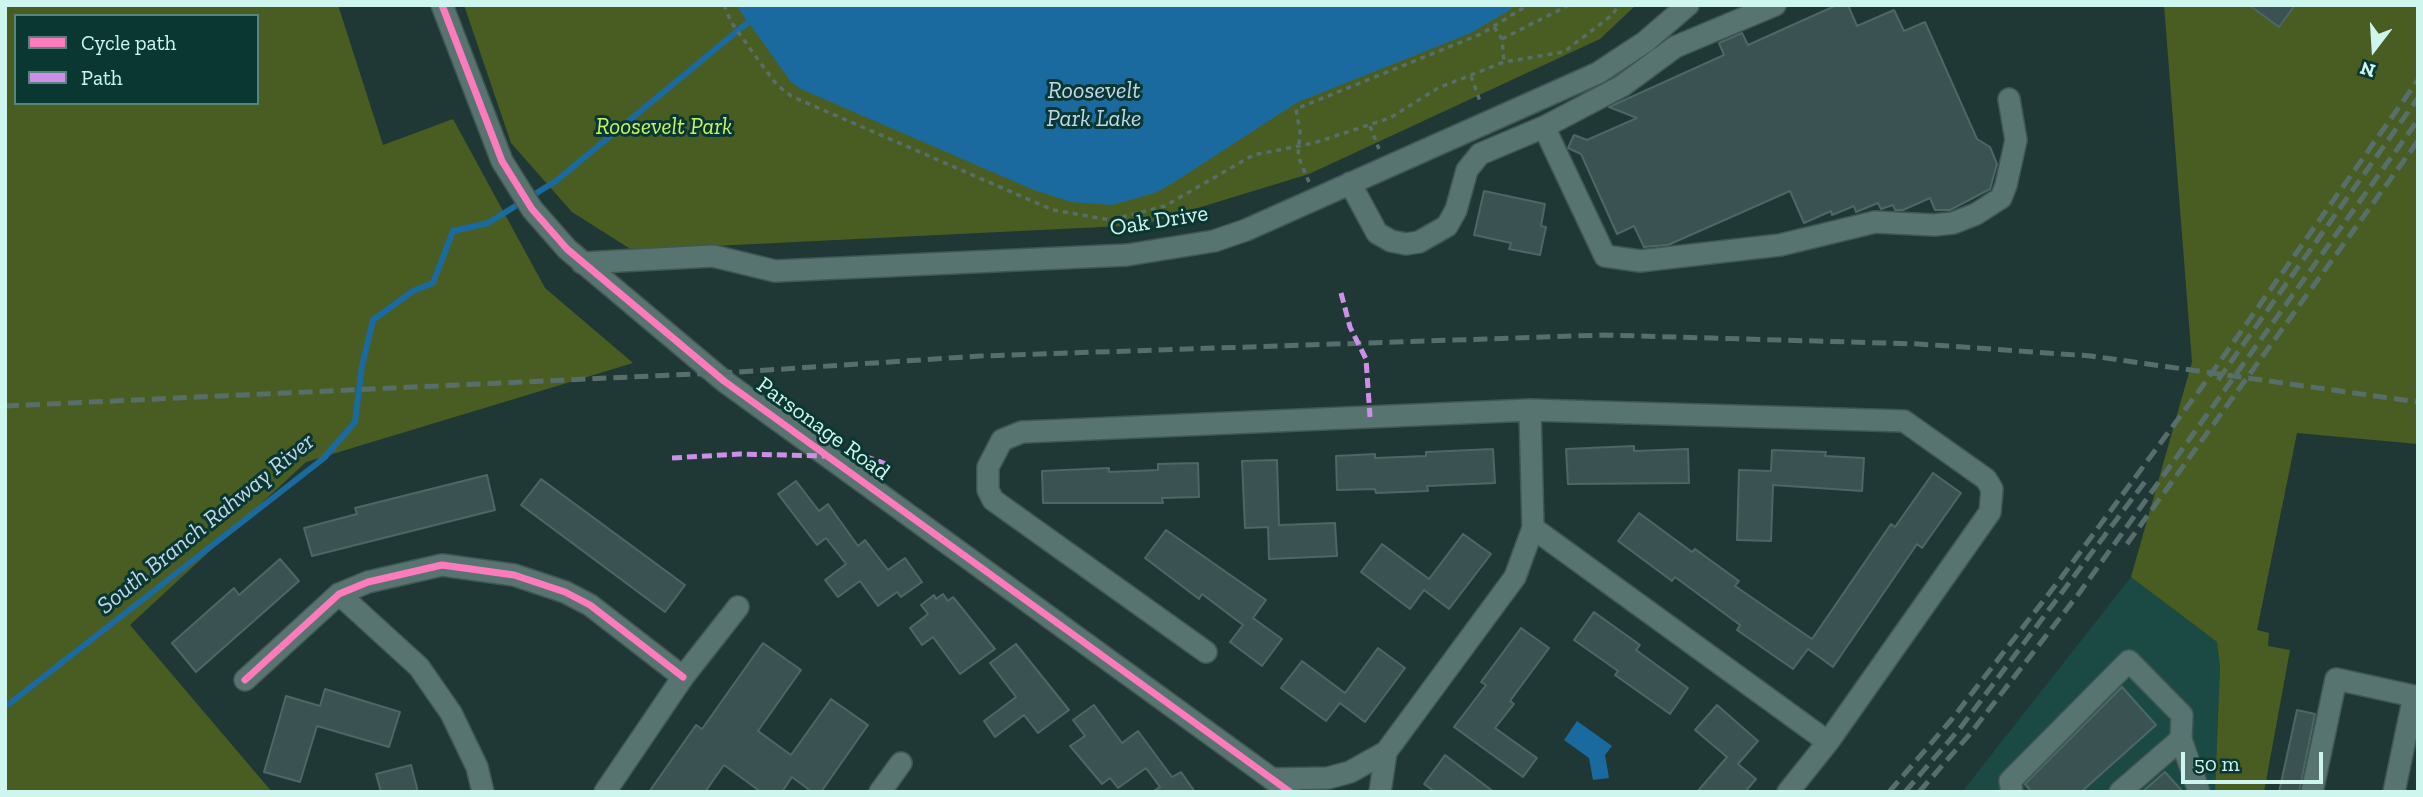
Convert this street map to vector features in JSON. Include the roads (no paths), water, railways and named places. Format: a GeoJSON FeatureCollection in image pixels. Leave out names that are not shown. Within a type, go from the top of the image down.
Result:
{"type":"FeatureCollection","features":[{"type":"Feature","properties":{"kind":"street","name":"Parsonage Road"},"geometry":{"type":"LineString","coordinates":[[442,5],[487,126],[519,189],[532,209],[582,263],[715,374],[1290,792]]}},
{"type":"Feature","properties":{"kind":"street","name":"Oak Drive"},"geometry":{"type":"LineString","coordinates":[[582,263],[713,256],[775,271],[1127,255],[1214,242],[1598,73],[1645,42],[1688,5]]}},
{"type":"Feature","properties":{"kind":"street"},"geometry":{"type":"LineString","coordinates":[[1350,183],[1377,233],[1391,241],[1406,244],[1419,242],[1447,226],[1456,210],[1467,170],[1480,154],[1544,127],[1622,86],[1675,47],[1772,6]]}},
{"type":"Feature","properties":{"kind":"street"},"geometry":{"type":"LineString","coordinates":[[1544,127],[1605,256],[1640,261],[1780,245],[1867,223],[1953,223],[1976,214],[2001,198],[2006,185],[2016,140],[2009,99]]}},
{"type":"Feature","properties":{"kind":"street"},"geometry":{"type":"LineString","coordinates":[[1378,786],[1386,752],[1515,577],[1533,528],[1530,410]]}},
{"type":"Feature","properties":{"kind":"street"},"geometry":{"type":"LineString","coordinates":[[1206,652],[993,500],[988,490],[988,467],[1002,440],[1022,432],[1530,410],[1904,421],[1986,479],[1992,489],[1993,499],[1984,523],[1828,742],[1788,792]]}},
{"type":"Feature","properties":{"kind":"street"},"geometry":{"type":"LineString","coordinates":[[1533,528],[1828,742]]}},
{"type":"Feature","properties":{"kind":"street"},"geometry":{"type":"LineString","coordinates":[[246,680],[339,594],[368,582],[442,565],[514,575],[565,592],[590,605],[683,677]]}},
{"type":"Feature","properties":{"kind":"street"},"geometry":{"type":"LineString","coordinates":[[339,594],[419,667],[451,713],[477,767],[483,792]]}},
{"type":"Feature","properties":{"kind":"street"},"geometry":{"type":"LineString","coordinates":[[605,792],[683,677],[738,607]]}},
{"type":"Feature","properties":{"kind":"street"},"geometry":{"type":"LineString","coordinates":[[2012,792],[2010,781],[2129,661],[2182,715],[2181,739],[2199,792]]}},
{"type":"Feature","properties":{"kind":"street"},"geometry":{"type":"LineString","coordinates":[[2312,792],[2336,679],[2416,696],[2395,792]]}},
{"type":"Feature","properties":{"kind":"street"},"geometry":{"type":"LineString","coordinates":[[2120,792],[2181,739]]}},
{"type":"Feature","properties":{"kind":"street"},"geometry":{"type":"LineString","coordinates":[[1272,779],[1328,778],[1386,752]]}},
{"type":"Feature","properties":{"kind":"street"},"geometry":{"type":"LineString","coordinates":[[880,792],[901,763]]}},
{"type":"Feature","properties":{"kind":"street"},"geometry":{"type":"LineString","coordinates":[[1345,792],[1363,764]]}},
{"type":"Feature","properties":{"kind":"water","name":"Roosevelt Park Lake"},"geometry":{"type":"Polygon","coordinates":[[[736,5],[1518,5],[1471,33],[1298,102],[1155,193],[1112,205],[1071,202],[1034,190],[801,89],[791,82],[736,5]]]}},
{"type":"Feature","properties":{"kind":"water"},"geometry":{"type":"Polygon","coordinates":[[[1577,721],[1612,746],[1605,755],[1609,778],[1593,780],[1589,758],[1564,740],[1577,721]]]}},
{"type":"Feature","properties":{"kind":"waterway","name":"South Branch Rahway River"},"geometry":{"type":"LineString","coordinates":[[5,707],[324,458],[355,422],[362,366],[373,320],[413,291],[433,283],[453,231],[488,223],[556,181],[747,23]]}},
{"type":"Feature","properties":{"kind":"railway"},"geometry":{"type":"LineString","coordinates":[[1889,792],[1952,719],[2061,578],[2204,384],[2418,80]]}},
{"type":"Feature","properties":{"kind":"railway"},"geometry":{"type":"LineString","coordinates":[[2218,380],[2418,98]]}},
{"type":"Feature","properties":{"kind":"railway"},"geometry":{"type":"LineString","coordinates":[[1919,792],[1970,734],[2080,592],[2418,120]]}},
{"type":"Feature","properties":{"kind":"railway"},"geometry":{"type":"LineString","coordinates":[[2127,544],[2418,141]]}},
{"type":"Feature","properties":{"kind":"railway"},"geometry":{"type":"LineString","coordinates":[[5,406],[738,372],[980,356],[1604,335],[1919,344],[2091,356],[2418,402]]}},
{"type":"Feature","properties":{"kind":"railway"},"geometry":{"type":"LineString","coordinates":[[1905,792],[1961,727],[2147,479]]}},
{"type":"Feature","properties":{"kind":"park label","name":"Roosevelt Park"},"geometry":{"type":"Point","coordinates":[664,127]}}]}
